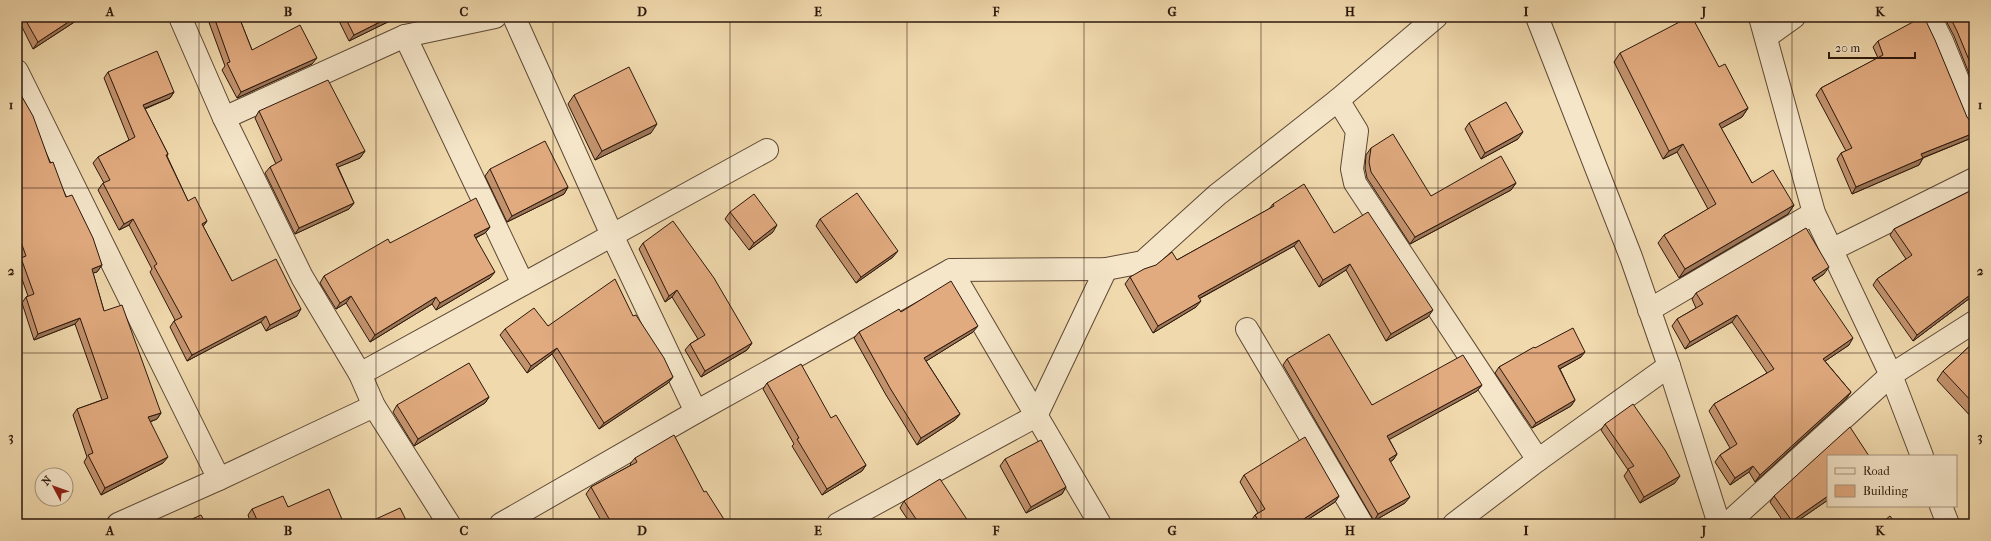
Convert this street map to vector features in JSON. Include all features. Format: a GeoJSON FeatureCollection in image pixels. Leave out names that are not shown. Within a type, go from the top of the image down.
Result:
{"type":"FeatureCollection","features":[{"type":"Feature","properties":{"kind":"street"},"geometry":{"type":"LineString","coordinates":[[180,17],[224,118],[302,277],[360,374],[374,406],[449,524]]}},
{"type":"Feature","properties":{"kind":"street"},"geometry":{"type":"LineString","coordinates":[[224,118],[405,36],[495,17]]}},
{"type":"Feature","properties":{"kind":"street"},"geometry":{"type":"LineString","coordinates":[[514,17],[612,235],[696,412]]}},
{"type":"Feature","properties":{"kind":"street"},"geometry":{"type":"LineString","coordinates":[[501,524],[696,412],[952,270],[1106,269],[1143,262],[1217,195],[1338,100],[1436,17]]}},
{"type":"Feature","properties":{"kind":"street"},"geometry":{"type":"LineString","coordinates":[[1537,17],[1631,257],[1669,366],[1719,524]]}},
{"type":"Feature","properties":{"kind":"street"},"geometry":{"type":"LineString","coordinates":[[1794,17],[1763,27],[1814,213],[1891,375],[1922,455]]}},
{"type":"Feature","properties":{"kind":"street"},"geometry":{"type":"LineString","coordinates":[[1930,17],[1942,41],[1974,119]]}},
{"type":"Feature","properties":{"kind":"street"},"geometry":{"type":"LineString","coordinates":[[405,36],[523,284]]}},
{"type":"Feature","properties":{"kind":"street"},"geometry":{"type":"LineString","coordinates":[[17,71],[219,479]]}},
{"type":"Feature","properties":{"kind":"street"},"geometry":{"type":"LineString","coordinates":[[1338,100],[1357,131],[1352,169],[1355,183],[1538,460]]}},
{"type":"Feature","properties":{"kind":"street"},"geometry":{"type":"LineString","coordinates":[[360,374],[767,150]]}},
{"type":"Feature","properties":{"kind":"street"},"geometry":{"type":"LineString","coordinates":[[1831,250],[1974,179]]}},
{"type":"Feature","properties":{"kind":"street"},"geometry":{"type":"LineString","coordinates":[[1649,310],[1814,213]]}},
{"type":"Feature","properties":{"kind":"street"},"geometry":{"type":"LineString","coordinates":[[838,524],[1036,416],[1106,269]]}},
{"type":"Feature","properties":{"kind":"street"},"geometry":{"type":"LineString","coordinates":[[952,270],[1100,524]]}},
{"type":"Feature","properties":{"kind":"street"},"geometry":{"type":"LineString","coordinates":[[1727,524],[1891,375],[1974,322]]}},
{"type":"Feature","properties":{"kind":"street"},"geometry":{"type":"LineString","coordinates":[[1247,329],[1362,524]]}},
{"type":"Feature","properties":{"kind":"street"},"geometry":{"type":"LineString","coordinates":[[1454,524],[1538,460],[1669,366]]}},
{"type":"Feature","properties":{"kind":"street"},"geometry":{"type":"LineString","coordinates":[[118,524],[219,479],[374,406]]}},
{"type":"Feature","properties":{"kind":"street"},"geometry":{"type":"LineString","coordinates":[[1941,507],[1948,524]]}},
{"type":"Feature","properties":{"kind":"building"},"geometry":{"type":"Polygon","coordinates":[[[17,17],[76,17],[38,42],[25,19],[17,22],[17,17]]]}},
{"type":"Feature","properties":{"kind":"building"},"geometry":{"type":"Polygon","coordinates":[[[214,17],[239,17],[252,50],[300,25],[317,58],[241,92],[227,63],[230,62],[214,17]]]}},
{"type":"Feature","properties":{"kind":"building"},"geometry":{"type":"Polygon","coordinates":[[[345,17],[390,17],[354,35],[345,17]]]}},
{"type":"Feature","properties":{"kind":"building"},"geometry":{"type":"Polygon","coordinates":[[[1689,17],[1692,17],[1719,67],[1725,64],[1748,108],[1719,124],[1752,183],[1773,170],[1794,205],[1685,269],[1664,235],[1716,204],[1683,144],[1669,151],[1620,53],[1689,17]]]}},
{"type":"Feature","properties":{"kind":"building"},"geometry":{"type":"Polygon","coordinates":[[[1924,17],[1935,40],[1967,117],[1974,124],[1974,133],[1921,154],[1923,158],[1856,187],[1841,153],[1852,148],[1821,88],[1883,55],[1878,41],[1924,17]]]}},
{"type":"Feature","properties":{"kind":"building"},"geometry":{"type":"Polygon","coordinates":[[[1950,17],[1974,17],[1974,72],[1957,31],[1950,17]]]}},
{"type":"Feature","properties":{"kind":"building"},"geometry":{"type":"Polygon","coordinates":[[[157,51],[174,92],[143,105],[168,154],[166,155],[188,201],[195,197],[207,221],[202,224],[232,281],[276,259],[301,309],[270,325],[266,316],[192,355],[174,321],[182,317],[154,266],[157,264],[133,219],[124,224],[103,183],[110,180],[98,157],[135,137],[108,72],[157,51]]]}},
{"type":"Feature","properties":{"kind":"building"},"geometry":{"type":"Polygon","coordinates":[[[629,67],[657,124],[602,151],[574,95],[629,67]]]}},
{"type":"Feature","properties":{"kind":"building"},"geometry":{"type":"Polygon","coordinates":[[[328,80],[365,151],[336,164],[354,203],[299,228],[270,167],[282,160],[259,111],[328,80]]]}},
{"type":"Feature","properties":{"kind":"building"},"geometry":{"type":"Polygon","coordinates":[[[17,88],[33,116],[50,163],[53,162],[66,197],[72,195],[93,238],[102,265],[92,269],[104,311],[122,305],[161,413],[148,417],[168,457],[105,488],[88,455],[93,453],[77,409],[108,398],[80,318],[38,334],[26,297],[34,294],[21,258],[26,256],[17,231],[17,88]]]}},
{"type":"Feature","properties":{"kind":"building"},"geometry":{"type":"Polygon","coordinates":[[[1506,102],[1523,132],[1485,153],[1469,123],[1506,102]]]}},
{"type":"Feature","properties":{"kind":"building"},"geometry":{"type":"Polygon","coordinates":[[[1393,134],[1431,196],[1501,156],[1516,183],[1415,237],[1371,172],[1369,162],[1371,148],[1393,134]]]}},
{"type":"Feature","properties":{"kind":"building"},"geometry":{"type":"Polygon","coordinates":[[[545,141],[568,187],[512,216],[490,169],[545,141]]]}},
{"type":"Feature","properties":{"kind":"building"},"geometry":{"type":"Polygon","coordinates":[[[1304,184],[1334,233],[1368,212],[1433,310],[1391,334],[1350,264],[1323,280],[1299,240],[1198,296],[1201,301],[1158,326],[1130,277],[1144,269],[1156,265],[1172,252],[1177,260],[1274,206],[1273,204],[1304,184]]]}},
{"type":"Feature","properties":{"kind":"building"},"geometry":{"type":"Polygon","coordinates":[[[1974,189],[1974,292],[1917,335],[1877,279],[1912,255],[1894,229],[1974,189]]]}},
{"type":"Feature","properties":{"kind":"building"},"geometry":{"type":"Polygon","coordinates":[[[857,193],[898,251],[861,277],[820,219],[857,193]]]}},
{"type":"Feature","properties":{"kind":"building"},"geometry":{"type":"Polygon","coordinates":[[[754,194],[777,225],[754,243],[730,212],[754,194]]]}},
{"type":"Feature","properties":{"kind":"building"},"geometry":{"type":"Polygon","coordinates":[[[476,198],[490,227],[474,235],[495,272],[440,303],[436,297],[375,335],[351,296],[340,303],[324,276],[388,239],[390,243],[476,198]]]}},
{"type":"Feature","properties":{"kind":"building"},"geometry":{"type":"Polygon","coordinates":[[[673,221],[714,278],[752,343],[705,371],[690,344],[705,335],[677,290],[669,296],[643,243],[673,221]]]}},
{"type":"Feature","properties":{"kind":"building"},"geometry":{"type":"Polygon","coordinates":[[[1806,228],[1829,267],[1812,278],[1853,338],[1823,359],[1851,392],[1760,475],[1753,466],[1735,478],[1720,455],[1737,444],[1714,404],[1774,369],[1737,315],[1690,342],[1677,319],[1703,304],[1696,293],[1806,228]]]}},
{"type":"Feature","properties":{"kind":"building"},"geometry":{"type":"Polygon","coordinates":[[[615,279],[633,316],[636,315],[664,358],[673,377],[604,423],[557,348],[531,366],[505,329],[534,308],[548,326],[615,279]]]}},
{"type":"Feature","properties":{"kind":"building"},"geometry":{"type":"Polygon","coordinates":[[[951,281],[978,326],[924,358],[960,414],[921,438],[890,388],[859,332],[899,309],[901,312],[951,281]]]}},
{"type":"Feature","properties":{"kind":"building"},"geometry":{"type":"Polygon","coordinates":[[[1573,328],[1585,352],[1558,366],[1575,400],[1536,423],[1499,367],[1534,347],[1535,348],[1573,328]]]}},
{"type":"Feature","properties":{"kind":"building"},"geometry":{"type":"Polygon","coordinates":[[[1329,334],[1372,405],[1463,355],[1482,385],[1387,436],[1397,454],[1389,459],[1410,497],[1378,514],[1287,359],[1329,334]]]}},
{"type":"Feature","properties":{"kind":"building"},"geometry":{"type":"Polygon","coordinates":[[[1974,342],[1974,404],[1943,371],[1974,342]]]}},
{"type":"Feature","properties":{"kind":"building"},"geometry":{"type":"Polygon","coordinates":[[[469,363],[489,397],[418,439],[397,405],[469,363]]]}},
{"type":"Feature","properties":{"kind":"building"},"geometry":{"type":"Polygon","coordinates":[[[801,364],[831,418],[836,415],[866,465],[827,489],[797,439],[799,438],[767,383],[801,364]]]}},
{"type":"Feature","properties":{"kind":"building"},"geometry":{"type":"Polygon","coordinates":[[[1633,404],[1665,450],[1680,476],[1644,497],[1628,469],[1634,466],[1605,424],[1633,404]]]}},
{"type":"Feature","properties":{"kind":"building"},"geometry":{"type":"Polygon","coordinates":[[[1850,427],[1868,455],[1827,455],[1827,497],[1792,521],[1774,496],[1850,427]]]}},
{"type":"Feature","properties":{"kind":"building"},"geometry":{"type":"Polygon","coordinates":[[[674,435],[704,492],[706,491],[727,524],[612,524],[591,487],[637,462],[635,458],[674,435]]]}},
{"type":"Feature","properties":{"kind":"building"},"geometry":{"type":"Polygon","coordinates":[[[1305,437],[1339,496],[1296,524],[1260,524],[1255,515],[1265,509],[1244,475],[1305,437]]]}},
{"type":"Feature","properties":{"kind":"building"},"geometry":{"type":"Polygon","coordinates":[[[1041,440],[1066,487],[1031,507],[1005,459],[1041,440]]]}},
{"type":"Feature","properties":{"kind":"building"},"geometry":{"type":"Polygon","coordinates":[[[940,479],[970,524],[909,524],[916,519],[904,501],[940,479]]]}},
{"type":"Feature","properties":{"kind":"building"},"geometry":{"type":"Polygon","coordinates":[[[329,489],[344,524],[259,524],[252,509],[283,496],[288,507],[329,489]]]}},
{"type":"Feature","properties":{"kind":"building"},"geometry":{"type":"Polygon","coordinates":[[[400,508],[408,524],[365,524],[400,508]]]}},
{"type":"Feature","properties":{"kind":"building"},"geometry":{"type":"Polygon","coordinates":[[[201,515],[206,524],[181,524],[201,515]]]}},
{"type":"Feature","properties":{"kind":"building"},"geometry":{"type":"Polygon","coordinates":[[[1890,516],[1896,524],[1880,524],[1890,516]]]}},
{"type":"Feature","properties":{"kind":"building"},"geometry":{"type":"Polygon","coordinates":[[[1813,520],[1816,524],[1807,524],[1813,520]]]}}]}
